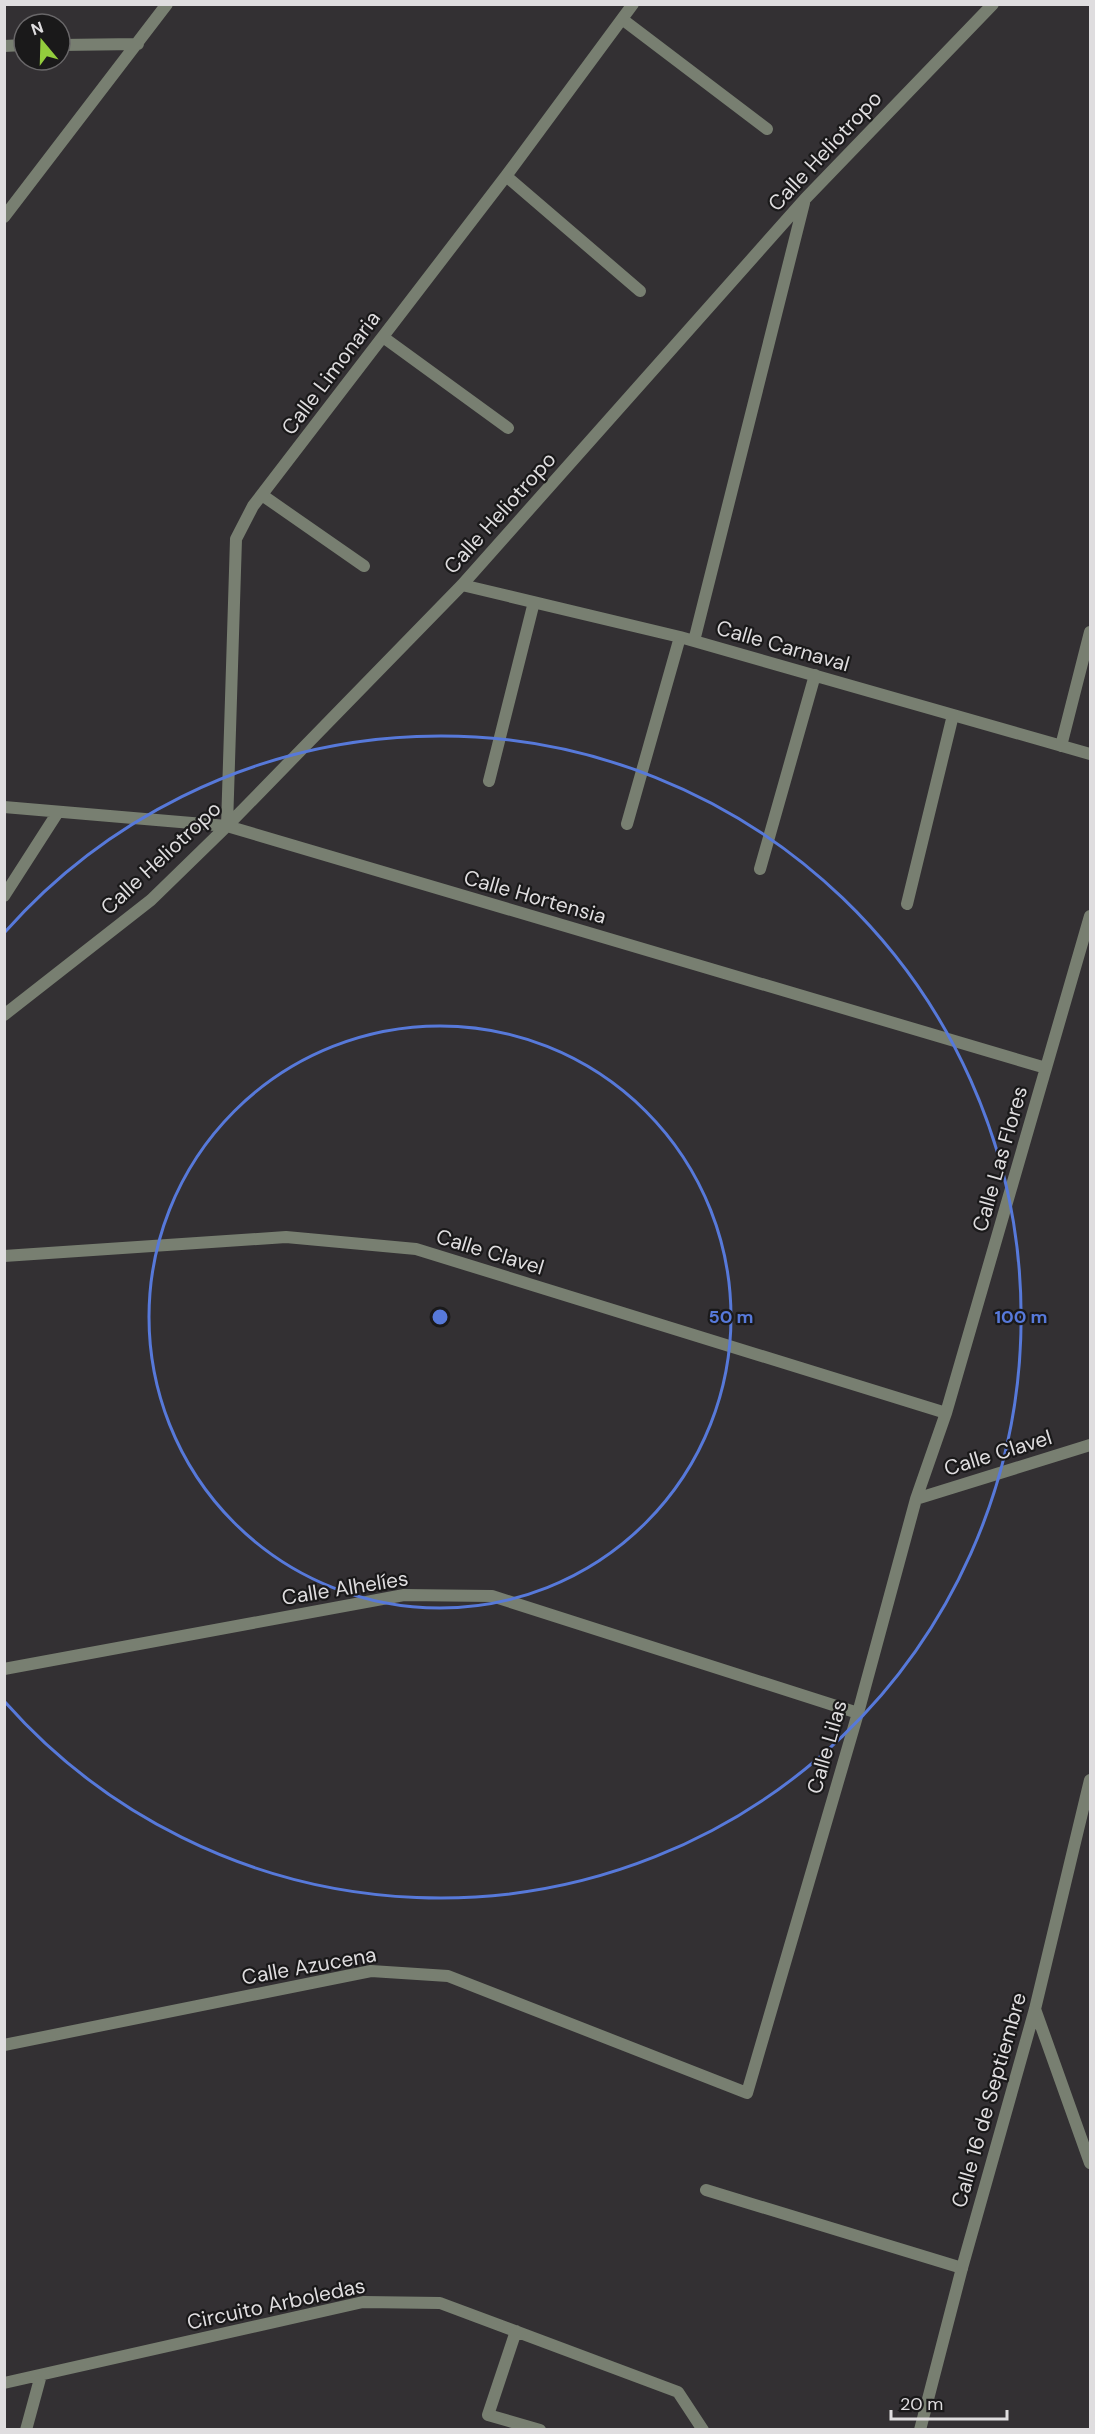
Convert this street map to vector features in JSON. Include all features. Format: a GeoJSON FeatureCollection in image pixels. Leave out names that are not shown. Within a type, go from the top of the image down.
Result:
{"type":"FeatureCollection","features":[{"type":"Feature","properties":{"kind":"street"},"geometry":{"type":"LineString","coordinates":[[4,217],[167,4]]}},
{"type":"Feature","properties":{"kind":"street","name":"Calle Limonaria"},"geometry":{"type":"LineString","coordinates":[[227,826],[236,539],[262,495],[506,176],[633,4]]}},
{"type":"Feature","properties":{"kind":"street","name":"Calle Heliotropo"},"geometry":{"type":"LineString","coordinates":[[4,1015],[151,900],[227,826],[462,585],[805,199],[993,4]]}},
{"type":"Feature","properties":{"kind":"street"},"geometry":{"type":"LineString","coordinates":[[622,19],[767,129]]}},
{"type":"Feature","properties":{"kind":"street"},"geometry":{"type":"LineString","coordinates":[[72,45],[138,44]]}},
{"type":"Feature","properties":{"kind":"street"},"geometry":{"type":"LineString","coordinates":[[506,176],[640,291]]}},
{"type":"Feature","properties":{"kind":"street"},"geometry":{"type":"LineString","coordinates":[[694,641],[805,199]]}},
{"type":"Feature","properties":{"kind":"street"},"geometry":{"type":"LineString","coordinates":[[383,337],[507,428]]}},
{"type":"Feature","properties":{"kind":"street"},"geometry":{"type":"LineString","coordinates":[[262,495],[364,566]]}},
{"type":"Feature","properties":{"kind":"street","name":"Calle Carnaval"},"geometry":{"type":"LineString","coordinates":[[462,585],[680,637],[1090,754]]}},
{"type":"Feature","properties":{"kind":"street"},"geometry":{"type":"LineString","coordinates":[[489,780],[534,602]]}},
{"type":"Feature","properties":{"kind":"street"},"geometry":{"type":"LineString","coordinates":[[1061,746],[1090,632]]}},
{"type":"Feature","properties":{"kind":"street"},"geometry":{"type":"LineString","coordinates":[[627,824],[680,637]]}},
{"type":"Feature","properties":{"kind":"street"},"geometry":{"type":"LineString","coordinates":[[760,869],[815,675]]}},
{"type":"Feature","properties":{"kind":"street"},"geometry":{"type":"LineString","coordinates":[[907,904],[953,715]]}},
{"type":"Feature","properties":{"kind":"street","name":"Calle Hortensia"},"geometry":{"type":"LineString","coordinates":[[4,807],[227,826],[1047,1068]]}},
{"type":"Feature","properties":{"kind":"street"},"geometry":{"type":"LineString","coordinates":[[4,896],[58,812]]}},
{"type":"Feature","properties":{"kind":"street","name":"Calle Las Flores"},"geometry":{"type":"LineString","coordinates":[[946,1413],[1090,916]]}},
{"type":"Feature","properties":{"kind":"street","name":"Calle Clavel"},"geometry":{"type":"LineString","coordinates":[[4,1257],[286,1237],[416,1250],[946,1413]]}},
{"type":"Feature","properties":{"kind":"street","name":"Calle Lilas"},"geometry":{"type":"LineString","coordinates":[[747,2093],[858,1713],[916,1499],[946,1413]]}},
{"type":"Feature","properties":{"kind":"street","name":"Calle Clavel"},"geometry":{"type":"LineString","coordinates":[[916,1499],[1090,1445]]}},
{"type":"Feature","properties":{"kind":"street","name":"Calle Alhelíes"},"geometry":{"type":"LineString","coordinates":[[4,1669],[404,1595],[492,1596],[858,1713]]}},
{"type":"Feature","properties":{"kind":"street","name":"Calle 16 de Septiembre"},"geometry":{"type":"LineString","coordinates":[[920,2430],[962,2268],[1035,2009],[1090,1780]]}},
{"type":"Feature","properties":{"kind":"street","name":"Calle Azucena"},"geometry":{"type":"LineString","coordinates":[[4,2045],[371,1971],[448,1976],[747,2093]]}},
{"type":"Feature","properties":{"kind":"street"},"geometry":{"type":"LineString","coordinates":[[1035,2009],[1090,2163]]}},
{"type":"Feature","properties":{"kind":"street"},"geometry":{"type":"LineString","coordinates":[[706,2190],[962,2268]]}},
{"type":"Feature","properties":{"kind":"street","name":"Circuito Arboledas"},"geometry":{"type":"LineString","coordinates":[[4,2383],[363,2302],[440,2303],[678,2392],[703,2430]]}},
{"type":"Feature","properties":{"kind":"street"},"geometry":{"type":"LineString","coordinates":[[516,2331],[488,2415],[540,2430]]}},
{"type":"Feature","properties":{"kind":"street"},"geometry":{"type":"LineString","coordinates":[[26,2430],[41,2375]]}}]}
